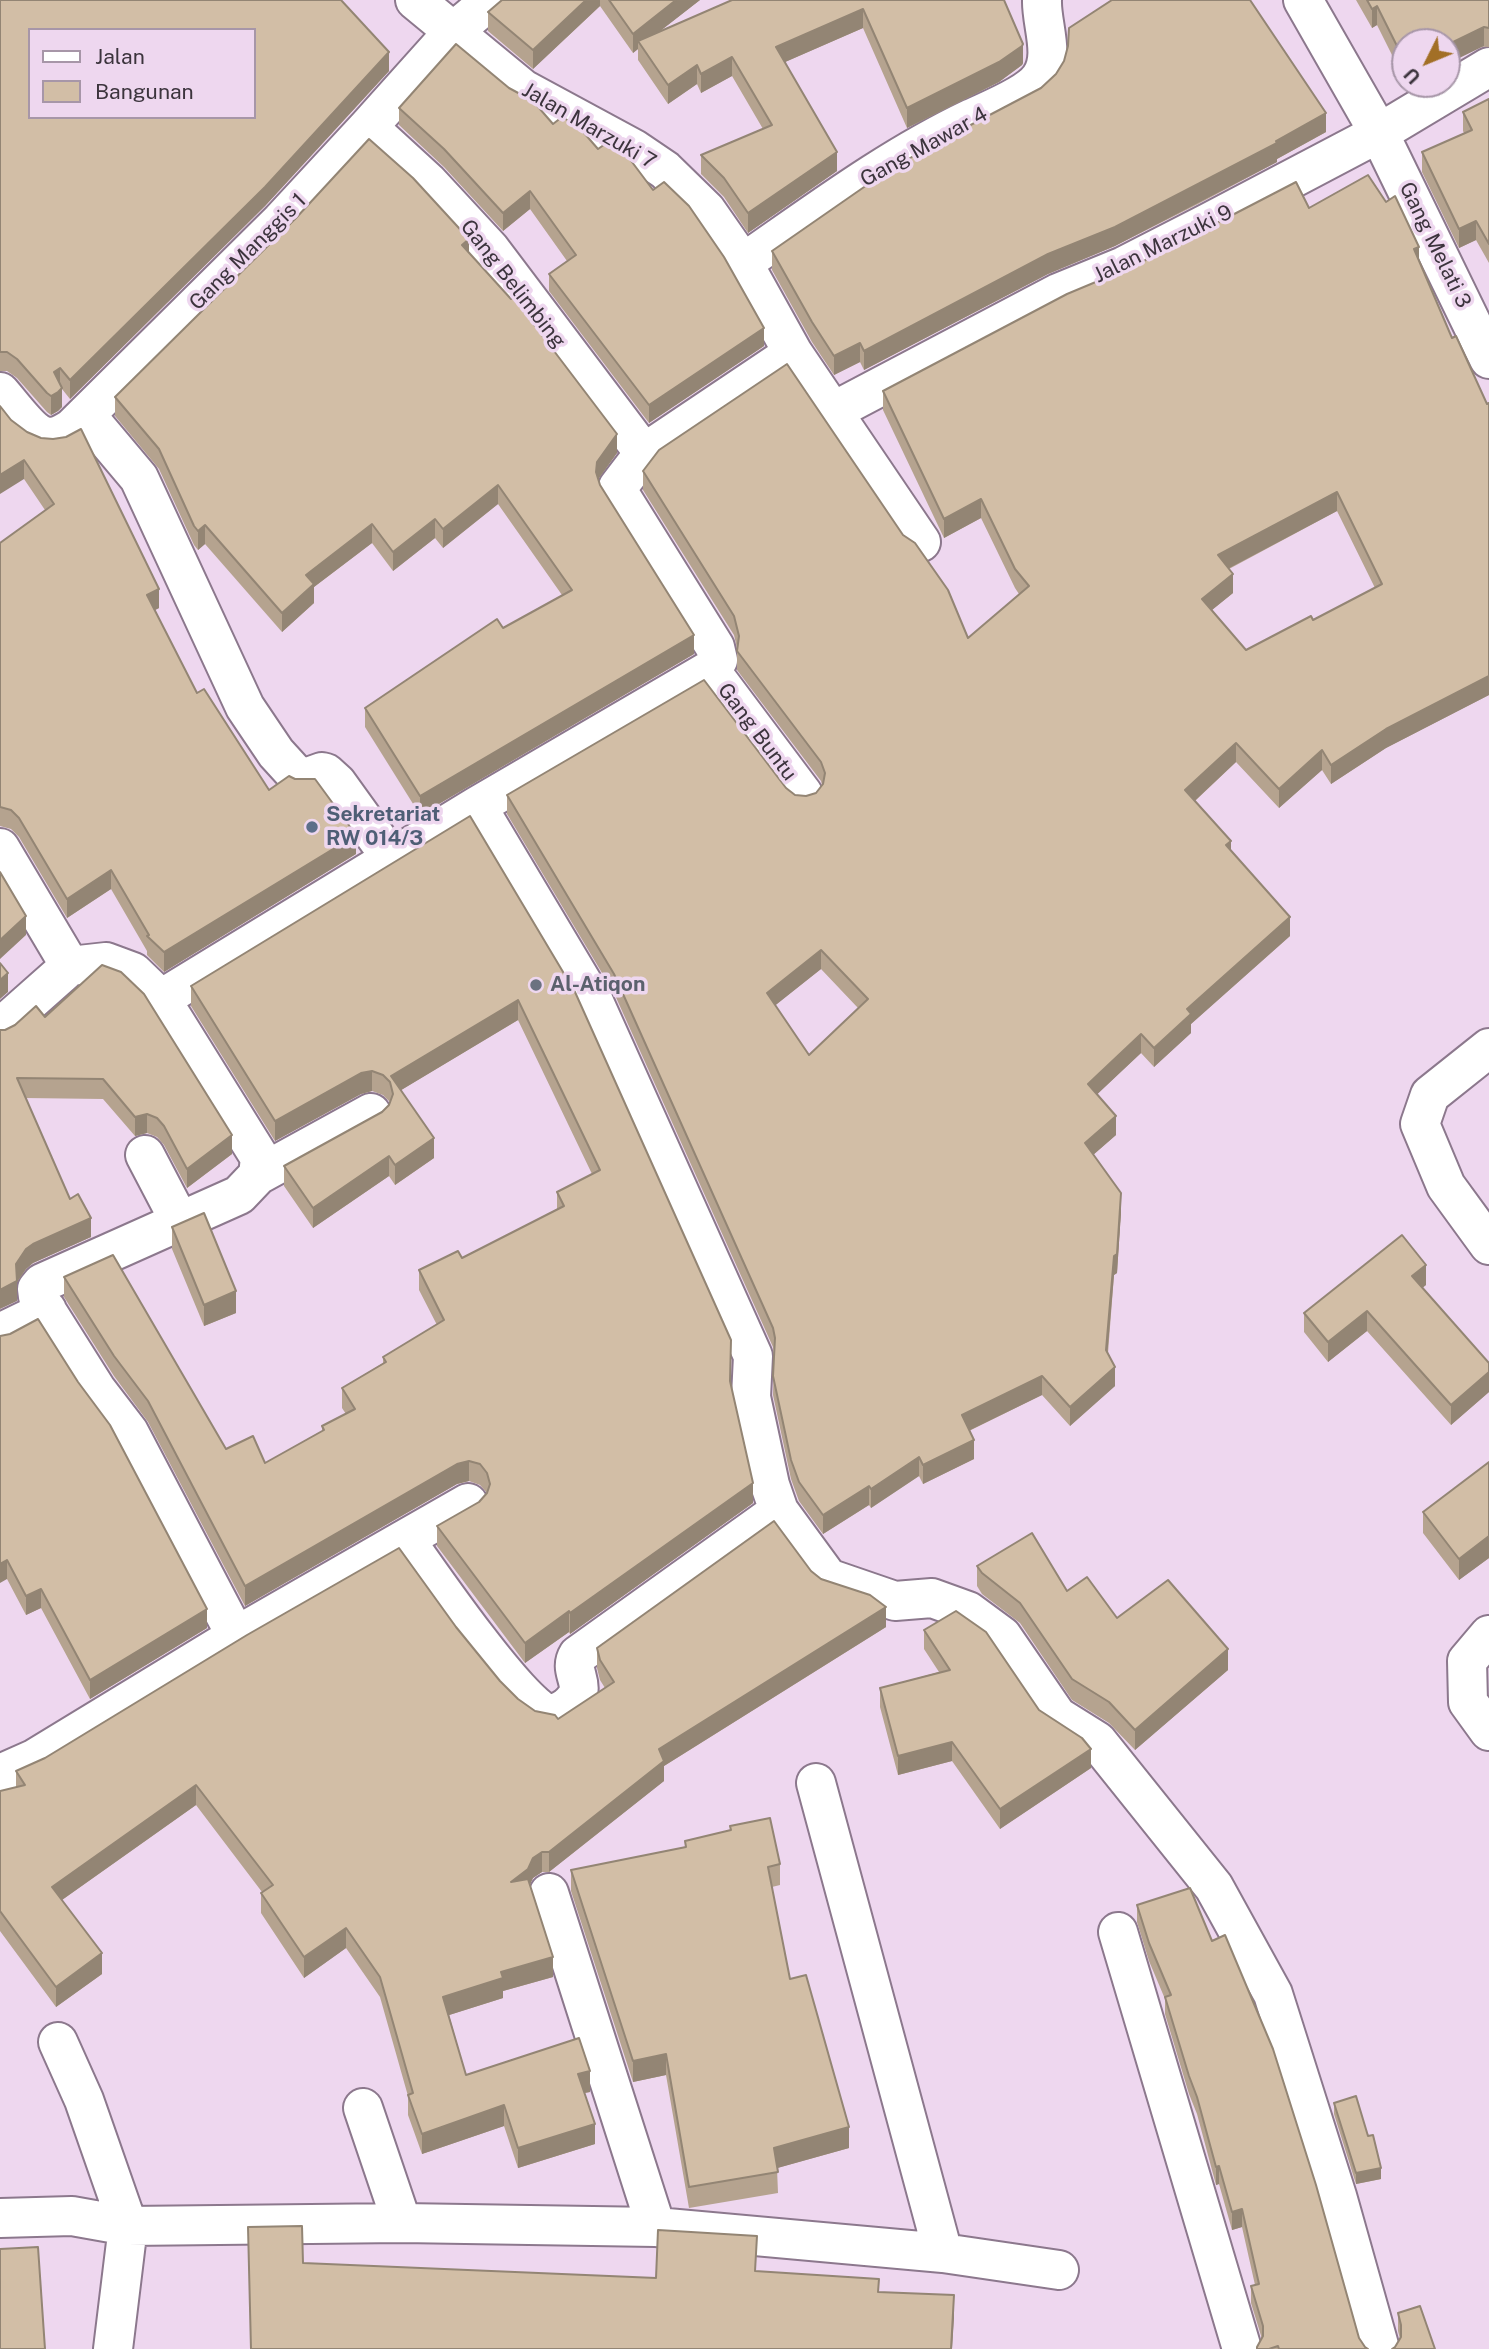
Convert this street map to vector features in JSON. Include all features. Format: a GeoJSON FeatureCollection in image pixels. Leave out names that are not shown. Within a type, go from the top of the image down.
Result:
{"type":"FeatureCollection","features":[{"type":"Feature","properties":{"kind":"street","name":"Jalan Marzuki 7"},"geometry":{"type":"LineString","coordinates":[[415,0],[523,89],[634,149],[665,170],[706,210],[743,263],[793,353],[921,542]]}},
{"type":"Feature","properties":{"kind":"street","name":"Gang Manggis 1"},"geometry":{"type":"LineString","coordinates":[[0,392],[38,433],[53,437],[72,428],[281,221],[454,31],[491,0]]}},
{"type":"Feature","properties":{"kind":"street","name":"Gang Mawar 4"},"geometry":{"type":"LineString","coordinates":[[743,263],[865,177],[938,134],[1034,85],[1041,77],[1047,54],[1042,0]]}},
{"type":"Feature","properties":{"kind":"street","name":"Gang Melati 3"},"geometry":{"type":"LineString","coordinates":[[1303,0],[1379,133],[1489,359]]}},
{"type":"Feature","properties":{"kind":"street","name":"Jalan Marzuki 9"},"geometry":{"type":"LineString","coordinates":[[832,412],[1058,293],[1124,266],[1208,223],[1379,133],[1489,67]]}},
{"type":"Feature","properties":{"kind":"street","name":"Gang Belimbing"},"geometry":{"type":"LineString","coordinates":[[368,127],[428,182],[490,249],[644,453]]}},
{"type":"Feature","properties":{"kind":"street"},"geometry":{"type":"LineString","coordinates":[[161,999],[477,806],[710,670],[718,660],[715,647],[619,493],[618,487],[644,453],[793,353]]}},
{"type":"Feature","properties":{"kind":"street"},"geometry":{"type":"LineString","coordinates":[[86,415],[139,478],[245,706],[276,753],[297,776],[308,777],[322,772],[330,776],[391,858]]}},
{"type":"Feature","properties":{"kind":"street","name":"Gang Buntu"},"geometry":{"type":"LineString","coordinates":[[710,670],[803,794]]}},
{"type":"Feature","properties":{"kind":"street"},"geometry":{"type":"LineString","coordinates":[[477,806],[594,1002],[753,1356],[751,1397],[770,1485],[779,1511],[828,1578],[895,1601],[932,1598],[968,1611],[1002,1636],[1057,1716],[1097,1741],[1214,1887],[1273,1994],[1337,2196],[1380,2349]]}},
{"type":"Feature","properties":{"kind":"street"},"geometry":{"type":"LineString","coordinates":[[0,848],[70,967]]}},
{"type":"Feature","properties":{"kind":"street"},"geometry":{"type":"LineString","coordinates":[[0,1028],[70,967],[106,962],[133,972],[161,999],[260,1158],[258,1174]]}},
{"type":"Feature","properties":{"kind":"street"},"geometry":{"type":"LineString","coordinates":[[1489,1048],[1430,1095],[1420,1124],[1446,1186],[1489,1245]]}},
{"type":"Feature","properties":{"kind":"street"},"geometry":{"type":"LineString","coordinates":[[236,1636],[129,1432],[96,1389],[38,1297],[37,1289],[42,1283],[239,1195],[258,1174],[371,1113]]}},
{"type":"Feature","properties":{"kind":"street"},"geometry":{"type":"LineString","coordinates":[[145,1155],[179,1220]]}},
{"type":"Feature","properties":{"kind":"street"},"geometry":{"type":"LineString","coordinates":[[0,1333],[47,1310]]}},
{"type":"Feature","properties":{"kind":"street"},"geometry":{"type":"LineString","coordinates":[[0,1774],[34,1759],[236,1636],[468,1503]]}},
{"type":"Feature","properties":{"kind":"street"},"geometry":{"type":"LineString","coordinates":[[405,1539],[497,1662],[524,1693],[549,1714],[565,1709],[578,1694],[580,1687],[574,1666],[578,1655],[779,1511]]}},
{"type":"Feature","properties":{"kind":"street"},"geometry":{"type":"LineString","coordinates":[[1489,1634],[1467,1661],[1468,1702],[1489,1731]]}},
{"type":"Feature","properties":{"kind":"street"},"geometry":{"type":"LineString","coordinates":[[816,1783],[943,2253]]}},
{"type":"Feature","properties":{"kind":"street"},"geometry":{"type":"LineString","coordinates":[[549,1893],[656,2227]]}},
{"type":"Feature","properties":{"kind":"street"},"geometry":{"type":"LineString","coordinates":[[1118,1932],[1242,2349]]}},
{"type":"Feature","properties":{"kind":"street"},"geometry":{"type":"LineString","coordinates":[[58,2042],[84,2100],[128,2226],[113,2349]]}},
{"type":"Feature","properties":{"kind":"street"},"geometry":{"type":"LineString","coordinates":[[363,2108],[402,2223]]}},
{"type":"Feature","properties":{"kind":"street"},"geometry":{"type":"LineString","coordinates":[[0,2218],[72,2216],[128,2226],[402,2223],[656,2227],[943,2253],[1059,2270]]}},
{"type":"Feature","properties":{"kind":"building"},"geometry":{"type":"Polygon","coordinates":[[[0,0],[341,0],[389,52],[265,187],[70,380],[60,368],[54,372],[62,388],[58,392],[51,396],[47,393],[17,359],[7,352],[0,352],[0,0]]]}},
{"type":"Feature","properties":{"kind":"building"},"geometry":{"type":"Polygon","coordinates":[[[502,0],[586,0],[533,50],[488,12],[502,0]]]}},
{"type":"Feature","properties":{"kind":"building"},"geometry":{"type":"Polygon","coordinates":[[[609,0],[676,0],[633,34],[609,0]]]}},
{"type":"Feature","properties":{"kind":"building"},"geometry":{"type":"Polygon","coordinates":[[[732,0],[1004,0],[1023,44],[999,62],[907,108],[863,9],[776,47],[837,152],[748,213],[724,178],[701,155],[772,125],[732,57],[701,74],[697,65],[668,85],[638,41],[732,0]]]}},
{"type":"Feature","properties":{"kind":"building"},"geometry":{"type":"Polygon","coordinates":[[[1112,0],[1250,0],[1326,113],[1276,141],[1277,143],[1115,227],[1048,254],[864,351],[860,343],[834,356],[772,251],[923,150],[1041,88],[1056,74],[1064,61],[1069,28],[1112,0]]]}},
{"type":"Feature","properties":{"kind":"building"},"geometry":{"type":"Polygon","coordinates":[[[1367,0],[1489,0],[1489,28],[1484,27],[1461,38],[1461,28],[1391,28],[1391,34],[1377,6],[1372,9],[1367,0]]]}},
{"type":"Feature","properties":{"kind":"building"},"geometry":{"type":"Polygon","coordinates":[[[456,44],[509,88],[533,101],[553,124],[562,117],[578,126],[598,149],[608,142],[623,150],[653,190],[664,182],[689,206],[724,257],[764,328],[649,405],[549,274],[576,255],[530,191],[503,213],[444,149],[399,108],[456,44]]]}},
{"type":"Feature","properties":{"kind":"building"},"geometry":{"type":"Polygon","coordinates":[[[1489,99],[1489,244],[1476,221],[1459,229],[1422,152],[1472,130],[1463,112],[1489,99]]]}},
{"type":"Feature","properties":{"kind":"building"},"geometry":{"type":"Polygon","coordinates":[[[369,139],[413,178],[469,239],[462,245],[511,299],[513,297],[617,434],[597,462],[596,472],[600,485],[694,635],[420,796],[365,708],[497,619],[503,628],[572,590],[498,485],[443,529],[435,519],[393,552],[372,524],[306,575],[314,584],[282,613],[205,525],[198,531],[194,526],[159,449],[115,397],[296,218],[369,139]]]}},
{"type":"Feature","properties":{"kind":"building"},"geometry":{"type":"Polygon","coordinates":[[[1368,175],[1386,202],[1395,196],[1419,247],[1414,249],[1452,338],[1456,336],[1487,404],[1489,403],[1489,676],[1386,729],[1331,765],[1322,750],[1279,789],[1236,743],[1185,790],[1231,841],[1226,845],[1290,917],[1187,1009],[1191,1014],[1154,1048],[1141,1034],[1088,1084],[1116,1116],[1085,1143],[1121,1193],[1106,1350],[1115,1367],[1070,1407],[1042,1376],[962,1415],[974,1440],[923,1465],[919,1457],[871,1489],[869,1486],[823,1515],[799,1482],[791,1460],[773,1376],[773,1328],[614,974],[507,795],[704,680],[786,788],[795,795],[806,796],[816,793],[823,784],[825,773],[821,762],[737,651],[739,636],[734,616],[643,471],[659,450],[787,364],[903,535],[915,543],[948,590],[968,638],[1029,586],[1015,569],[981,499],[944,519],[883,391],[1067,294],[1134,266],[1296,182],[1309,208],[1368,175]],[[1337,492],[1218,555],[1233,574],[1202,599],[1246,650],[1311,616],[1313,620],[1382,584],[1337,492]],[[821,950],[767,993],[809,1055],[868,999],[821,950]]]}},
{"type":"Feature","properties":{"kind":"building"},"geometry":{"type":"Polygon","coordinates":[[[0,406],[11,420],[41,438],[66,437],[81,429],[159,589],[147,595],[197,693],[204,689],[269,790],[289,776],[295,779],[315,779],[356,835],[164,952],[147,936],[149,935],[111,870],[67,899],[19,818],[11,810],[0,807],[0,543],[54,504],[24,460],[0,475],[0,406]]]}},
{"type":"Feature","properties":{"kind":"building"},"geometry":{"type":"Polygon","coordinates":[[[470,816],[575,992],[731,1340],[730,1381],[753,1483],[525,1643],[437,1526],[479,1502],[487,1493],[490,1484],[487,1473],[480,1464],[469,1461],[457,1464],[245,1586],[148,1401],[114,1356],[64,1277],[113,1255],[226,1449],[253,1436],[265,1463],[324,1430],[322,1426],[355,1409],[342,1388],[386,1362],[383,1357],[444,1320],[419,1270],[458,1251],[462,1258],[564,1206],[557,1192],[600,1170],[518,1000],[391,1076],[434,1138],[395,1165],[389,1156],[313,1208],[284,1166],[382,1112],[389,1105],[393,1094],[390,1082],[383,1075],[372,1071],[361,1073],[275,1121],[191,986],[470,816]]]}},
{"type":"Feature","properties":{"kind":"building"},"geometry":{"type":"Polygon","coordinates":[[[0,872],[26,916],[0,940],[0,872]]]}},
{"type":"Feature","properties":{"kind":"building"},"geometry":{"type":"Polygon","coordinates":[[[0,963],[8,973],[0,980],[0,963]]]}},
{"type":"Feature","properties":{"kind":"building"},"geometry":{"type":"Polygon","coordinates":[[[102,965],[121,972],[144,994],[232,1135],[187,1169],[157,1118],[147,1114],[135,1117],[103,1079],[17,1078],[70,1199],[78,1194],[91,1218],[26,1249],[16,1264],[17,1281],[0,1290],[0,1030],[15,1025],[36,1006],[45,1017],[102,965]]]}},
{"type":"Feature","properties":{"kind":"building"},"geometry":{"type":"Polygon","coordinates":[[[204,1213],[236,1291],[204,1305],[172,1227],[204,1213]]]}},
{"type":"Feature","properties":{"kind":"building"},"geometry":{"type":"Polygon","coordinates":[[[1402,1235],[1426,1265],[1412,1276],[1489,1363],[1489,1372],[1451,1405],[1367,1311],[1328,1342],[1304,1313],[1402,1235]]]}},
{"type":"Feature","properties":{"kind":"building"},"geometry":{"type":"Polygon","coordinates":[[[38,1319],[78,1382],[110,1425],[207,1609],[90,1680],[41,1589],[26,1596],[7,1560],[0,1564],[0,1336],[10,1334],[38,1319]]]}},
{"type":"Feature","properties":{"kind":"building"},"geometry":{"type":"Polygon","coordinates":[[[1489,1462],[1489,1536],[1459,1559],[1423,1512],[1489,1462]]]}},
{"type":"Feature","properties":{"kind":"building"},"geometry":{"type":"Polygon","coordinates":[[[774,1521],[811,1571],[821,1579],[870,1595],[886,1607],[659,1749],[664,1761],[549,1852],[542,1852],[533,1858],[528,1869],[511,1882],[528,1879],[553,1957],[501,1972],[503,1978],[443,1997],[466,2075],[579,2038],[590,2071],[578,2074],[595,2124],[518,2148],[504,2105],[422,2134],[408,2095],[413,2093],[380,1977],[346,1928],[304,1957],[261,1893],[273,1885],[196,1785],[52,1887],[102,1953],[56,1987],[0,1911],[0,1791],[25,1785],[16,1771],[45,1758],[247,1635],[399,1548],[456,1627],[500,1681],[535,1711],[555,1715],[558,1719],[614,1682],[600,1660],[597,1648],[774,1521]]]}},
{"type":"Feature","properties":{"kind":"building"},"geometry":{"type":"Polygon","coordinates":[[[1032,1533],[1067,1591],[1087,1577],[1117,1618],[1168,1580],[1228,1649],[1135,1730],[1109,1702],[1072,1679],[1020,1603],[977,1566],[1032,1533]]]}},
{"type":"Feature","properties":{"kind":"building"},"geometry":{"type":"Polygon","coordinates":[[[956,1611],[986,1632],[1039,1710],[1082,1738],[1091,1749],[1000,1809],[952,1742],[898,1756],[880,1688],[950,1670],[924,1630],[956,1611]]]}},
{"type":"Feature","properties":{"kind":"building"},"geometry":{"type":"Polygon","coordinates":[[[770,1818],[780,1864],[768,1867],[790,1979],[806,1975],[849,2127],[774,2148],[778,2172],[689,2187],[666,2054],[633,2061],[571,1870],[686,1847],[685,1841],[731,1830],[730,1826],[770,1818]]]}},
{"type":"Feature","properties":{"kind":"building"},"geometry":{"type":"Polygon","coordinates":[[[1190,1888],[1212,1941],[1225,1935],[1273,2049],[1316,2185],[1359,2338],[1368,2349],[1279,2349],[1278,2346],[1257,2349],[1263,2336],[1263,2326],[1251,2286],[1259,2284],[1242,2209],[1232,2212],[1219,2166],[1216,2167],[1165,1997],[1171,1995],[1149,1943],[1137,1905],[1190,1888]]]}},
{"type":"Feature","properties":{"kind":"building"},"geometry":{"type":"Polygon","coordinates":[[[1356,2096],[1368,2136],[1373,2135],[1381,2168],[1356,2173],[1334,2103],[1356,2096]]]}},
{"type":"Feature","properties":{"kind":"building"},"geometry":{"type":"Polygon","coordinates":[[[302,2226],[303,2263],[656,2278],[658,2230],[757,2236],[755,2271],[879,2279],[878,2292],[954,2295],[951,2349],[251,2349],[248,2227],[302,2226]]]}},
{"type":"Feature","properties":{"kind":"building"},"geometry":{"type":"Polygon","coordinates":[[[38,2247],[45,2349],[0,2349],[0,2249],[38,2247]]]}},
{"type":"Feature","properties":{"kind":"building"},"geometry":{"type":"Polygon","coordinates":[[[1420,2306],[1435,2349],[1392,2349],[1401,2337],[1398,2313],[1420,2306]]]}},
{"type":"Feature","properties":{"kind":"place","name":"Sekretariat RW 014/3"},"geometry":{"type":"Point","coordinates":[312,827]}},
{"type":"Feature","properties":{"kind":"place","name":"Al-Atiqon"},"geometry":{"type":"Point","coordinates":[536,985]}}]}
